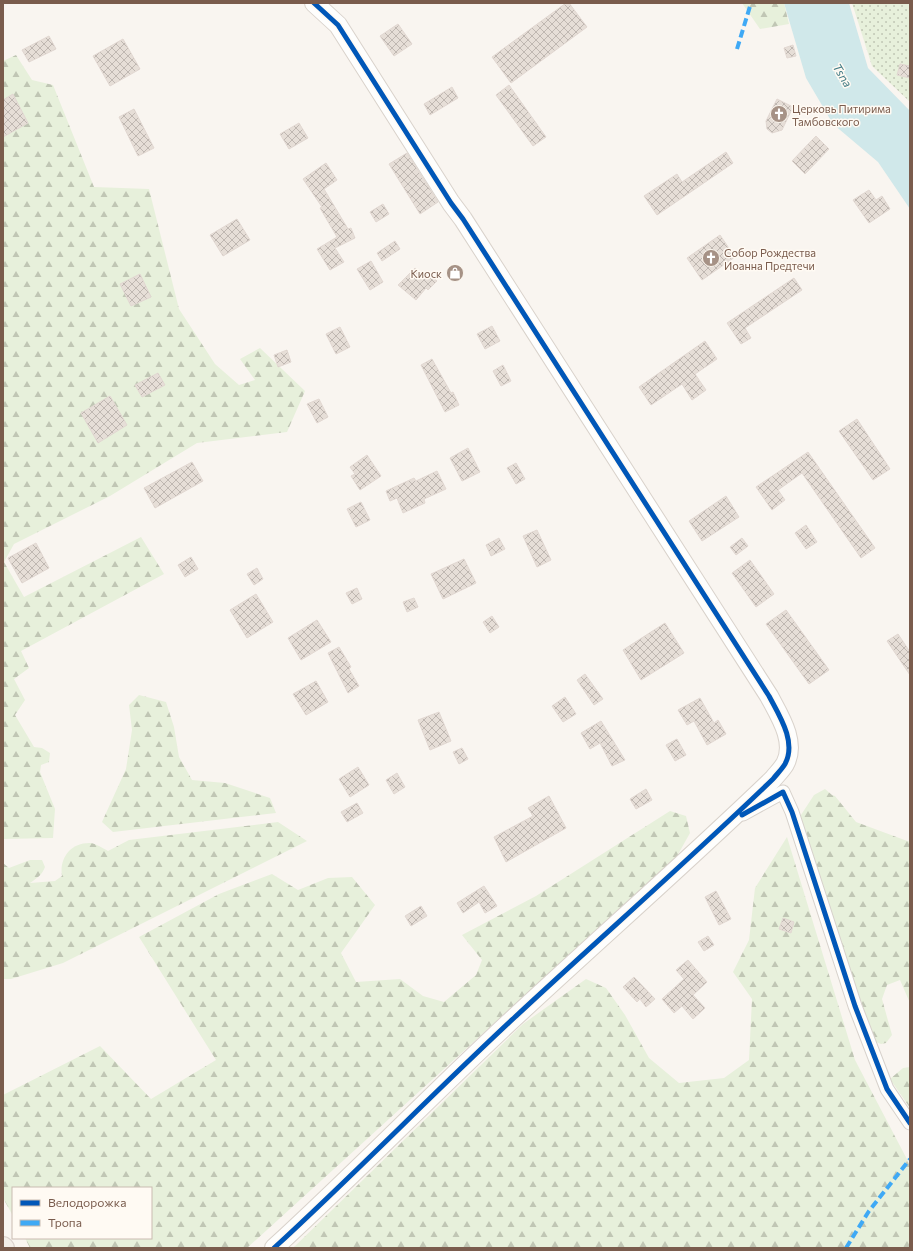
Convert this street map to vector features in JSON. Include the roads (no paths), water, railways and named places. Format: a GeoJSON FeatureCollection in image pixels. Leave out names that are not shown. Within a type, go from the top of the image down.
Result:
{"type":"FeatureCollection","features":[{"type":"Feature","properties":{"kind":"street"},"geometry":{"type":"LineString","coordinates":[[274,1248],[328,1199],[514,1018],[773,779],[785,764],[789,749],[786,730],[770,696],[643,496],[463,219],[451,203],[338,25],[314,3]]}},
{"type":"Feature","properties":{"kind":"street"},"geometry":{"type":"LineString","coordinates":[[729,821],[783,792],[792,812],[855,1006],[887,1089],[910,1123]]}},
{"type":"Feature","properties":{"kind":"water","name":"Tsna"},"geometry":{"type":"Polygon","coordinates":[[[784,3],[849,3],[868,68],[910,111],[910,209],[878,162],[833,124],[806,78],[784,3]]]}},
{"type":"Feature","properties":{"kind":"place","name":"Церковь Питирима Тамбовского"},"geometry":{"type":"Point","coordinates":[779,114]}},
{"type":"Feature","properties":{"kind":"place","name":"Собор Рождества Иоанна Предтечи"},"geometry":{"type":"Point","coordinates":[711,258]}},
{"type":"Feature","properties":{"kind":"place","name":"Киоск"},"geometry":{"type":"Point","coordinates":[455,273]}}]}
